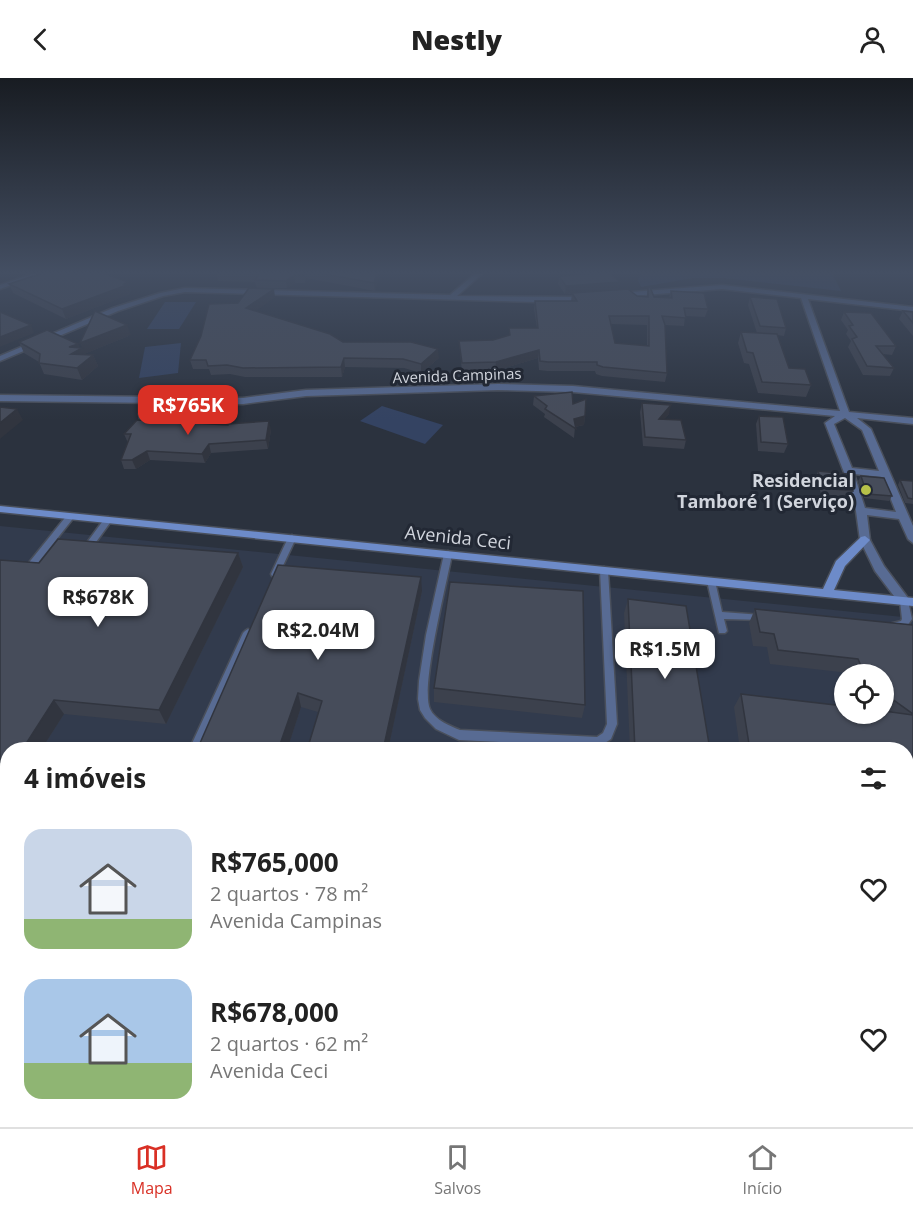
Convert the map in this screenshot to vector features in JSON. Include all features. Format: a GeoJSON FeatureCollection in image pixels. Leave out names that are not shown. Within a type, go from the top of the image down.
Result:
{"type":"FeatureCollection","features":[{"type":"Feature","properties":{"kind":"main road","name":"Avenida Ceci"},"geometry":{"type":"LineString","coordinates":[[0,509],[909,601]]}},
{"type":"Feature","properties":{"kind":"main road"},"geometry":{"type":"LineString","coordinates":[[827,593],[840,564],[865,540]]}},
{"type":"Feature","properties":{"kind":"street"},"geometry":{"type":"LineString","coordinates":[[0,359],[90,322]]}},
{"type":"Feature","properties":{"kind":"street"},"geometry":{"type":"LineString","coordinates":[[813,322],[845,414],[866,429],[913,538]]}},
{"type":"Feature","properties":{"kind":"street","name":"Avenida Campinas"},"geometry":{"type":"LineString","coordinates":[[0,398],[243,401],[306,393],[527,386],[573,388],[913,421]]}},
{"type":"Feature","properties":{"kind":"street"},"geometry":{"type":"LineString","coordinates":[[845,414],[829,423],[861,511],[865,540],[879,568],[909,601]]}},
{"type":"Feature","properties":{"kind":"street"},"geometry":{"type":"LineString","coordinates":[[847,470],[887,475]]}},
{"type":"Feature","properties":{"kind":"street"},"geometry":{"type":"LineString","coordinates":[[861,511],[903,516]]}},
{"type":"Feature","properties":{"kind":"lane"},"geometry":{"type":"LineString","coordinates":[[150,401],[142,414],[143,419],[149,423],[164,423],[172,419],[187,401]]}},
{"type":"Feature","properties":{"kind":"lane"},"geometry":{"type":"LineString","coordinates":[[30,567],[71,516]]}},
{"type":"Feature","properties":{"kind":"lane"},"geometry":{"type":"LineString","coordinates":[[97,551],[86,550],[108,520]]}},
{"type":"Feature","properties":{"kind":"lane"},"geometry":{"type":"LineString","coordinates":[[271,584],[292,538]]}},
{"type":"Feature","properties":{"kind":"lane"},"geometry":{"type":"LineString","coordinates":[[448,554],[423,685],[424,709],[438,725],[459,735],[599,742],[606,736],[612,724],[604,570]]}},
{"type":"Feature","properties":{"kind":"lane"},"geometry":{"type":"LineString","coordinates":[[711,581],[722,631]]}},
{"type":"Feature","properties":{"kind":"lane"},"geometry":{"type":"LineString","coordinates":[[876,627],[904,624],[908,619],[909,601]]}},
{"type":"Feature","properties":{"kind":"lane"},"geometry":{"type":"LineString","coordinates":[[719,615],[775,620]]}},
{"type":"Feature","properties":{"kind":"lane"},"geometry":{"type":"LineString","coordinates":[[198,742],[252,626]]}},
{"type":"Feature","properties":{"kind":"shaded area"},"geometry":{"type":"Polygon","coordinates":[[[152,322],[183,322],[179,329],[147,329],[152,322]]]}},
{"type":"Feature","properties":{"kind":"shaded area"},"geometry":{"type":"Polygon","coordinates":[[[181,343],[178,373],[139,378],[145,347],[181,343]]]}},
{"type":"Feature","properties":{"kind":"shaded area"},"geometry":{"type":"Polygon","coordinates":[[[382,406],[443,425],[425,444],[360,421],[382,406]]]}},
{"type":"Feature","properties":{"kind":"shaded area"},"geometry":{"type":"Polygon","coordinates":[[[0,526],[913,618],[913,742],[0,742],[0,526]]]}},
{"type":"Feature","properties":{"kind":"building"},"geometry":{"type":"Polygon","coordinates":[[[0,322],[24,322],[31,325],[0,337],[0,322]]]}},
{"type":"Feature","properties":{"kind":"building"},"geometry":{"type":"Polygon","coordinates":[[[90,322],[120,322],[127,325],[80,343],[90,322]]]}},
{"type":"Feature","properties":{"kind":"building"},"geometry":{"type":"Polygon","coordinates":[[[205,322],[291,322],[330,334],[343,342],[411,342],[438,349],[421,364],[403,359],[344,358],[341,367],[243,368],[227,365],[208,366],[206,360],[190,360],[205,322]]]}},
{"type":"Feature","properties":{"kind":"building"},"geometry":{"type":"Polygon","coordinates":[[[537,322],[610,322],[615,343],[649,346],[649,322],[664,322],[667,373],[603,367],[597,365],[597,362],[540,361],[539,350],[496,362],[462,363],[459,341],[493,340],[510,335],[509,328],[538,328],[537,322]]]}},
{"type":"Feature","properties":{"kind":"building"},"geometry":{"type":"Polygon","coordinates":[[[759,322],[784,322],[786,328],[760,326],[759,322]]]}},
{"type":"Feature","properties":{"kind":"building"},"geometry":{"type":"Polygon","coordinates":[[[851,322],[878,322],[896,346],[876,346],[894,368],[867,366],[852,339],[857,337],[849,326],[853,325],[851,322]]]}},
{"type":"Feature","properties":{"kind":"building"},"geometry":{"type":"Polygon","coordinates":[[[47,330],[78,344],[69,347],[82,348],[71,354],[93,355],[77,368],[39,363],[40,354],[19,342],[47,330]]]}},
{"type":"Feature","properties":{"kind":"building"},"geometry":{"type":"Polygon","coordinates":[[[741,332],[777,334],[789,368],[805,369],[811,385],[762,382],[753,353],[747,352],[741,332]]]}},
{"type":"Feature","properties":{"kind":"building"},"geometry":{"type":"Polygon","coordinates":[[[572,392],[573,404],[586,399],[585,416],[574,419],[576,429],[545,409],[547,406],[534,396],[572,392]]]}},
{"type":"Feature","properties":{"kind":"building"},"geometry":{"type":"Polygon","coordinates":[[[642,403],[671,405],[659,419],[681,420],[686,440],[645,437],[642,403]]]}},
{"type":"Feature","properties":{"kind":"building"},"geometry":{"type":"Polygon","coordinates":[[[0,407],[17,409],[0,423],[0,407]]]}},
{"type":"Feature","properties":{"kind":"building"},"geometry":{"type":"Polygon","coordinates":[[[759,416],[783,417],[788,444],[761,442],[759,416]]]}},
{"type":"Feature","properties":{"kind":"building"},"geometry":{"type":"Polygon","coordinates":[[[137,420],[228,425],[269,421],[266,440],[209,444],[202,454],[147,451],[132,460],[121,460],[131,434],[124,434],[137,420]]]}},
{"type":"Feature","properties":{"kind":"building"},"geometry":{"type":"Polygon","coordinates":[[[818,471],[847,474],[853,491],[823,488],[818,471]]]}},
{"type":"Feature","properties":{"kind":"building"},"geometry":{"type":"Polygon","coordinates":[[[861,476],[884,478],[892,496],[867,494],[861,476]]]}},
{"type":"Feature","properties":{"kind":"building"},"geometry":{"type":"Polygon","coordinates":[[[900,480],[913,481],[913,499],[908,498],[900,480]]]}},
{"type":"Feature","properties":{"kind":"building"},"geometry":{"type":"Polygon","coordinates":[[[58,539],[238,553],[159,710],[54,700],[27,742],[0,742],[0,560],[39,563],[58,539]]]}},
{"type":"Feature","properties":{"kind":"building"},"geometry":{"type":"Polygon","coordinates":[[[278,565],[421,577],[385,742],[309,742],[322,701],[298,693],[281,742],[201,742],[278,565]]]}},
{"type":"Feature","properties":{"kind":"building"},"geometry":{"type":"Polygon","coordinates":[[[450,582],[583,591],[585,705],[434,688],[450,582]]]}},
{"type":"Feature","properties":{"kind":"building"},"geometry":{"type":"Polygon","coordinates":[[[628,599],[686,606],[709,742],[635,742],[628,599]]]}},
{"type":"Feature","properties":{"kind":"building"},"geometry":{"type":"Polygon","coordinates":[[[755,609],[913,625],[913,714],[894,700],[894,664],[860,664],[858,659],[778,650],[774,634],[760,632],[755,609]]]}},
{"type":"Feature","properties":{"kind":"building"},"geometry":{"type":"Polygon","coordinates":[[[741,694],[834,705],[834,724],[894,724],[894,712],[913,715],[913,742],[749,742],[741,694]]]}},
{"type":"Feature","properties":{"kind":"place","name":"Residencial Tamboré 1 (Serviço)"},"geometry":{"type":"Point","coordinates":[866,490]}}]}
